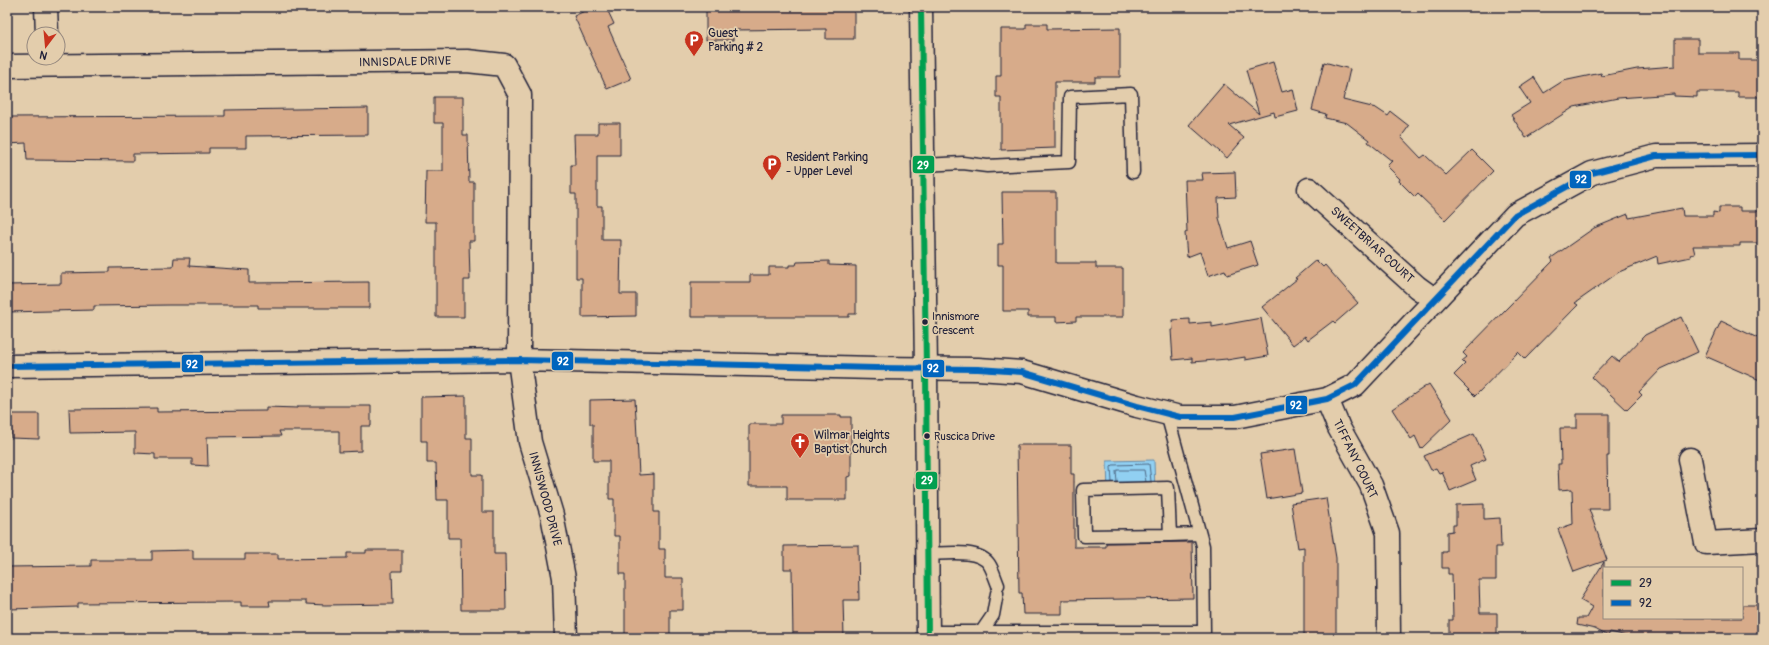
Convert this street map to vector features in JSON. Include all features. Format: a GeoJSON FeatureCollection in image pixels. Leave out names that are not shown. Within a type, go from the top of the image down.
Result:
{"type":"FeatureCollection","features":[{"type":"Feature","properties":{"kind":"street"},"geometry":{"type":"LineString","coordinates":[[46,7],[47,26]]}},
{"type":"Feature","properties":{"kind":"street"},"geometry":{"type":"LineString","coordinates":[[921,7],[928,635]]}},
{"type":"Feature","properties":{"kind":"street","name":"INNISDALE DRIVE"},"geometry":{"type":"LineString","coordinates":[[66,62],[467,61],[504,65],[520,95],[519,360]]}},
{"type":"Feature","properties":{"kind":"street","name":"INNISDALE DRIVE"},"geometry":{"type":"LineString","coordinates":[[7,66],[26,64]]}},
{"type":"Feature","properties":{"kind":"street"},"geometry":{"type":"LineString","coordinates":[[7,366],[519,360],[926,368],[1022,372],[1136,406],[1180,417],[1235,417],[1327,399],[1355,385],[1515,215],[1592,173],[1656,156],[1762,155]]}},
{"type":"Feature","properties":{"kind":"street","name":"SWEETBRIAR COURT"},"geometry":{"type":"LineString","coordinates":[[1310,189],[1417,287],[1435,300]]}},
{"type":"Feature","properties":{"kind":"street","name":"INNISWOOD DRIVE"},"geometry":{"type":"LineString","coordinates":[[519,360],[530,442],[552,515],[564,578],[566,638]]}},
{"type":"Feature","properties":{"kind":"street","name":"TIFFANY COURT"},"geometry":{"type":"LineString","coordinates":[[1327,399],[1339,428],[1371,484],[1388,534],[1388,638]]}},
{"type":"Feature","properties":{"kind":"street"},"geometry":{"type":"LineString","coordinates":[[1690,459],[1706,543],[1762,540]]}},
{"type":"Feature","properties":{"kind":"lane"},"geometry":{"type":"LineString","coordinates":[[923,165],[963,163],[987,166],[1069,162],[1070,97],[1131,94],[1133,172]]}},
{"type":"Feature","properties":{"kind":"lane"},"geometry":{"type":"LineString","coordinates":[[928,635],[982,631],[1204,632],[1203,546],[1167,414]]}},
{"type":"Feature","properties":{"kind":"lane"},"geometry":{"type":"LineString","coordinates":[[1170,535],[1168,488],[1083,490],[1084,536],[1170,535],[1199,534]]}},
{"type":"Feature","properties":{"kind":"lane"},"geometry":{"type":"LineString","coordinates":[[927,554],[962,553],[978,556],[989,564],[997,589],[992,615],[982,631]]}},
{"type":"Feature","properties":{"kind":"water"},"geometry":{"type":"Polygon","coordinates":[[[1154,460],[1155,493],[1108,494],[1107,461],[1154,460]]]}},
{"type":"Feature","properties":{"kind":"building"},"geometry":{"type":"Polygon","coordinates":[[[593,7],[606,7],[614,24],[608,27],[631,79],[607,89],[574,16],[593,7]]]}},
{"type":"Feature","properties":{"kind":"building"},"geometry":{"type":"Polygon","coordinates":[[[706,7],[854,7],[854,39],[826,39],[826,29],[733,30],[733,40],[706,40],[706,7]]]}},
{"type":"Feature","properties":{"kind":"building"},"geometry":{"type":"Polygon","coordinates":[[[1026,24],[1047,24],[1047,29],[1120,28],[1120,77],[1095,77],[1095,82],[1055,82],[1055,148],[1001,150],[1001,97],[996,97],[996,76],[1001,76],[1001,29],[1026,29],[1026,24]]]}},
{"type":"Feature","properties":{"kind":"building"},"geometry":{"type":"Polygon","coordinates":[[[1675,39],[1698,39],[1698,53],[1739,53],[1739,60],[1761,60],[1761,97],[1738,97],[1738,92],[1697,92],[1697,97],[1674,96],[1674,94],[1618,98],[1574,107],[1526,138],[1511,115],[1530,103],[1519,87],[1534,77],[1544,93],[1563,81],[1601,73],[1602,76],[1637,69],[1675,66],[1675,39]]]}},
{"type":"Feature","properties":{"kind":"building"},"geometry":{"type":"Polygon","coordinates":[[[1273,62],[1282,92],[1293,89],[1298,111],[1275,117],[1274,112],[1229,125],[1244,138],[1227,158],[1189,125],[1224,84],[1259,114],[1246,70],[1273,62]]]}},
{"type":"Feature","properties":{"kind":"building"},"geometry":{"type":"Polygon","coordinates":[[[1324,62],[1350,69],[1343,100],[1376,108],[1388,116],[1391,112],[1409,126],[1401,137],[1421,158],[1425,155],[1446,175],[1472,150],[1493,171],[1445,220],[1418,194],[1415,197],[1399,181],[1400,179],[1387,166],[1392,161],[1368,142],[1369,140],[1347,123],[1325,118],[1326,114],[1312,110],[1324,62]]]}},
{"type":"Feature","properties":{"kind":"building"},"geometry":{"type":"Polygon","coordinates":[[[434,97],[463,97],[463,135],[468,135],[469,182],[474,182],[474,241],[469,241],[470,280],[464,280],[464,317],[436,317],[436,222],[425,222],[426,171],[443,171],[443,123],[434,123],[434,97]]]}},
{"type":"Feature","properties":{"kind":"building"},"geometry":{"type":"Polygon","coordinates":[[[368,108],[368,135],[246,136],[246,148],[209,148],[209,153],[133,154],[133,161],[27,160],[26,143],[7,144],[7,117],[225,116],[225,110],[368,108]]]}},
{"type":"Feature","properties":{"kind":"building"},"geometry":{"type":"Polygon","coordinates":[[[598,123],[620,123],[620,155],[597,155],[597,206],[602,206],[602,240],[621,240],[620,294],[636,294],[636,316],[582,317],[582,278],[576,278],[576,194],[571,194],[571,165],[575,165],[574,134],[598,134],[598,123]]]}},
{"type":"Feature","properties":{"kind":"building"},"geometry":{"type":"Polygon","coordinates":[[[1235,172],[1236,197],[1218,198],[1219,218],[1228,248],[1250,241],[1258,265],[1227,275],[1225,270],[1208,276],[1200,252],[1187,257],[1185,233],[1187,232],[1185,180],[1203,180],[1202,173],[1235,172]]]}},
{"type":"Feature","properties":{"kind":"building"},"geometry":{"type":"Polygon","coordinates":[[[1002,192],[1056,192],[1056,263],[1096,263],[1096,268],[1123,268],[1123,317],[1076,317],[1076,321],[1056,322],[1056,317],[1028,317],[1028,311],[1003,311],[1003,265],[998,265],[998,244],[1003,244],[1002,192]]]}},
{"type":"Feature","properties":{"kind":"building"},"geometry":{"type":"Polygon","coordinates":[[[1719,207],[1740,207],[1740,211],[1762,211],[1762,243],[1740,243],[1740,246],[1693,246],[1695,254],[1690,255],[1691,257],[1658,264],[1657,256],[1619,272],[1575,303],[1578,305],[1525,359],[1518,352],[1475,396],[1454,375],[1465,364],[1462,361],[1467,357],[1463,353],[1553,261],[1551,258],[1594,228],[1628,214],[1629,218],[1682,208],[1683,216],[1713,216],[1713,212],[1719,213],[1719,207]]]}},
{"type":"Feature","properties":{"kind":"building"},"geometry":{"type":"Polygon","coordinates":[[[174,258],[190,258],[189,266],[249,270],[249,283],[369,282],[369,308],[258,308],[258,305],[169,305],[94,306],[94,310],[7,312],[7,285],[61,284],[61,273],[110,272],[110,268],[173,267],[174,258]]]}},
{"type":"Feature","properties":{"kind":"building"},"geometry":{"type":"Polygon","coordinates":[[[1316,260],[1323,267],[1325,265],[1358,303],[1335,323],[1333,321],[1308,340],[1305,336],[1293,345],[1262,307],[1297,279],[1295,278],[1316,260]]]}},
{"type":"Feature","properties":{"kind":"building"},"geometry":{"type":"Polygon","coordinates":[[[829,261],[829,265],[856,266],[856,314],[849,314],[849,317],[691,317],[691,282],[750,282],[750,275],[769,275],[769,267],[789,267],[789,265],[796,265],[797,262],[829,261]]]}},
{"type":"Feature","properties":{"kind":"building"},"geometry":{"type":"Polygon","coordinates":[[[1681,317],[1698,352],[1661,369],[1639,392],[1642,395],[1627,410],[1592,377],[1612,356],[1619,362],[1645,335],[1681,317]]]}},
{"type":"Feature","properties":{"kind":"building"},"geometry":{"type":"Polygon","coordinates":[[[1261,318],[1268,356],[1245,360],[1245,357],[1227,360],[1192,362],[1192,358],[1173,360],[1171,330],[1173,330],[1172,320],[1190,319],[1190,324],[1212,322],[1212,327],[1261,318]]]}},
{"type":"Feature","properties":{"kind":"building"},"geometry":{"type":"Polygon","coordinates":[[[1721,321],[1762,340],[1762,381],[1705,356],[1721,321]]]}},
{"type":"Feature","properties":{"kind":"building"},"geometry":{"type":"Polygon","coordinates":[[[1429,384],[1452,419],[1421,449],[1415,436],[1411,439],[1392,409],[1429,384]]]}},
{"type":"Feature","properties":{"kind":"building"},"geometry":{"type":"Polygon","coordinates":[[[466,396],[466,438],[472,438],[472,475],[482,475],[482,512],[494,512],[494,554],[505,554],[506,610],[461,610],[460,538],[448,538],[448,500],[437,500],[436,463],[427,463],[427,441],[421,441],[421,397],[466,396]]]}},
{"type":"Feature","properties":{"kind":"building"},"geometry":{"type":"Polygon","coordinates":[[[635,399],[639,475],[654,474],[654,512],[659,512],[659,549],[665,549],[665,578],[683,578],[683,610],[670,610],[670,638],[625,638],[625,574],[620,574],[620,536],[614,536],[614,499],[609,499],[609,461],[593,461],[593,424],[590,424],[590,400],[635,399]]]}},
{"type":"Feature","properties":{"kind":"building"},"geometry":{"type":"Polygon","coordinates":[[[298,406],[371,406],[371,426],[361,426],[361,451],[339,452],[339,431],[279,431],[281,436],[207,437],[208,466],[192,465],[192,459],[155,459],[155,454],[135,453],[135,432],[70,433],[69,409],[157,408],[157,412],[266,411],[266,407],[298,408],[298,406]]]}},
{"type":"Feature","properties":{"kind":"building"},"geometry":{"type":"Polygon","coordinates":[[[10,414],[39,414],[39,439],[11,438],[10,414]]]}},
{"type":"Feature","properties":{"kind":"building"},"geometry":{"type":"Polygon","coordinates":[[[1577,414],[1609,414],[1609,456],[1607,456],[1608,509],[1589,509],[1607,560],[1574,572],[1558,529],[1573,524],[1572,489],[1559,490],[1558,464],[1561,464],[1560,428],[1577,428],[1577,414]]]}},
{"type":"Feature","properties":{"kind":"building","name":"Wilmar Heights Baptist Church"},"geometry":{"type":"Polygon","coordinates":[[[781,415],[841,415],[841,417],[851,417],[851,476],[847,477],[847,500],[787,500],[787,486],[749,486],[749,424],[781,424],[781,415]]]}},
{"type":"Feature","properties":{"kind":"building"},"geometry":{"type":"Polygon","coordinates":[[[1474,434],[1486,459],[1470,466],[1476,480],[1450,491],[1442,472],[1439,473],[1436,468],[1431,470],[1424,456],[1474,434]]]}},
{"type":"Feature","properties":{"kind":"building"},"geometry":{"type":"Polygon","coordinates":[[[1017,445],[1071,445],[1071,474],[1074,474],[1074,547],[1106,547],[1106,543],[1192,542],[1193,598],[1062,600],[1062,614],[1023,614],[1022,593],[1019,593],[1017,445]]]}},
{"type":"Feature","properties":{"kind":"building"},"geometry":{"type":"Polygon","coordinates":[[[1295,449],[1302,493],[1267,499],[1260,454],[1295,449]]]}},
{"type":"Feature","properties":{"kind":"building"},"geometry":{"type":"Polygon","coordinates":[[[1326,498],[1336,558],[1336,638],[1304,638],[1304,547],[1298,548],[1291,503],[1326,498]]]}},
{"type":"Feature","properties":{"kind":"building"},"geometry":{"type":"Polygon","coordinates":[[[1484,504],[1484,519],[1500,518],[1501,547],[1496,547],[1496,580],[1479,580],[1480,613],[1497,613],[1497,638],[1449,638],[1449,620],[1453,620],[1452,574],[1448,574],[1448,568],[1442,568],[1442,552],[1447,552],[1447,532],[1453,531],[1453,525],[1456,525],[1456,505],[1484,504]]]}},
{"type":"Feature","properties":{"kind":"building"},"geometry":{"type":"Polygon","coordinates":[[[858,545],[859,600],[843,600],[844,638],[793,638],[792,569],[784,569],[784,546],[858,545]]]}},
{"type":"Feature","properties":{"kind":"building"},"geometry":{"type":"Polygon","coordinates":[[[193,550],[193,559],[245,559],[245,554],[278,554],[278,559],[347,558],[347,553],[366,553],[366,550],[402,550],[402,571],[392,571],[393,604],[325,605],[306,604],[306,601],[269,601],[270,606],[241,606],[241,602],[78,603],[78,607],[9,609],[8,567],[91,566],[91,560],[152,560],[152,551],[193,550]]]}},
{"type":"Feature","properties":{"kind":"building"},"geometry":{"type":"Polygon","coordinates":[[[1604,562],[1603,619],[1743,619],[1743,605],[1762,605],[1762,638],[1635,638],[1610,632],[1608,636],[1595,629],[1577,625],[1578,618],[1586,618],[1592,607],[1580,600],[1604,562]]]}},
{"type":"Feature","properties":{"kind":"transit line","name":"29"},"geometry":{"type":"LineString","coordinates":[[921,7],[928,638]]}},
{"type":"Feature","properties":{"kind":"transit line","name":"92"},"geometry":{"type":"LineString","coordinates":[[7,366],[519,360],[978,369],[1022,372],[1180,417],[1235,417],[1327,399],[1355,385],[1515,215],[1592,173],[1656,156],[1762,155]]}},
{"type":"Feature","properties":{"kind":"place","name":"Guest Parking # 2"},"geometry":{"type":"Point","coordinates":[694,57]}},
{"type":"Feature","properties":{"kind":"place","name":"Resident Parking - Upper Level"},"geometry":{"type":"Point","coordinates":[772,181]}},
{"type":"Feature","properties":{"kind":"place","name":"Innismore Crescent"},"geometry":{"type":"Point","coordinates":[925,322]}},
{"type":"Feature","properties":{"kind":"place","name":"Ruscica Drive"},"geometry":{"type":"Point","coordinates":[927,436]}},
{"type":"Feature","properties":{"kind":"place","name":"Wilmar Heights Baptist Church"},"geometry":{"type":"Point","coordinates":[800,459]}}]}
